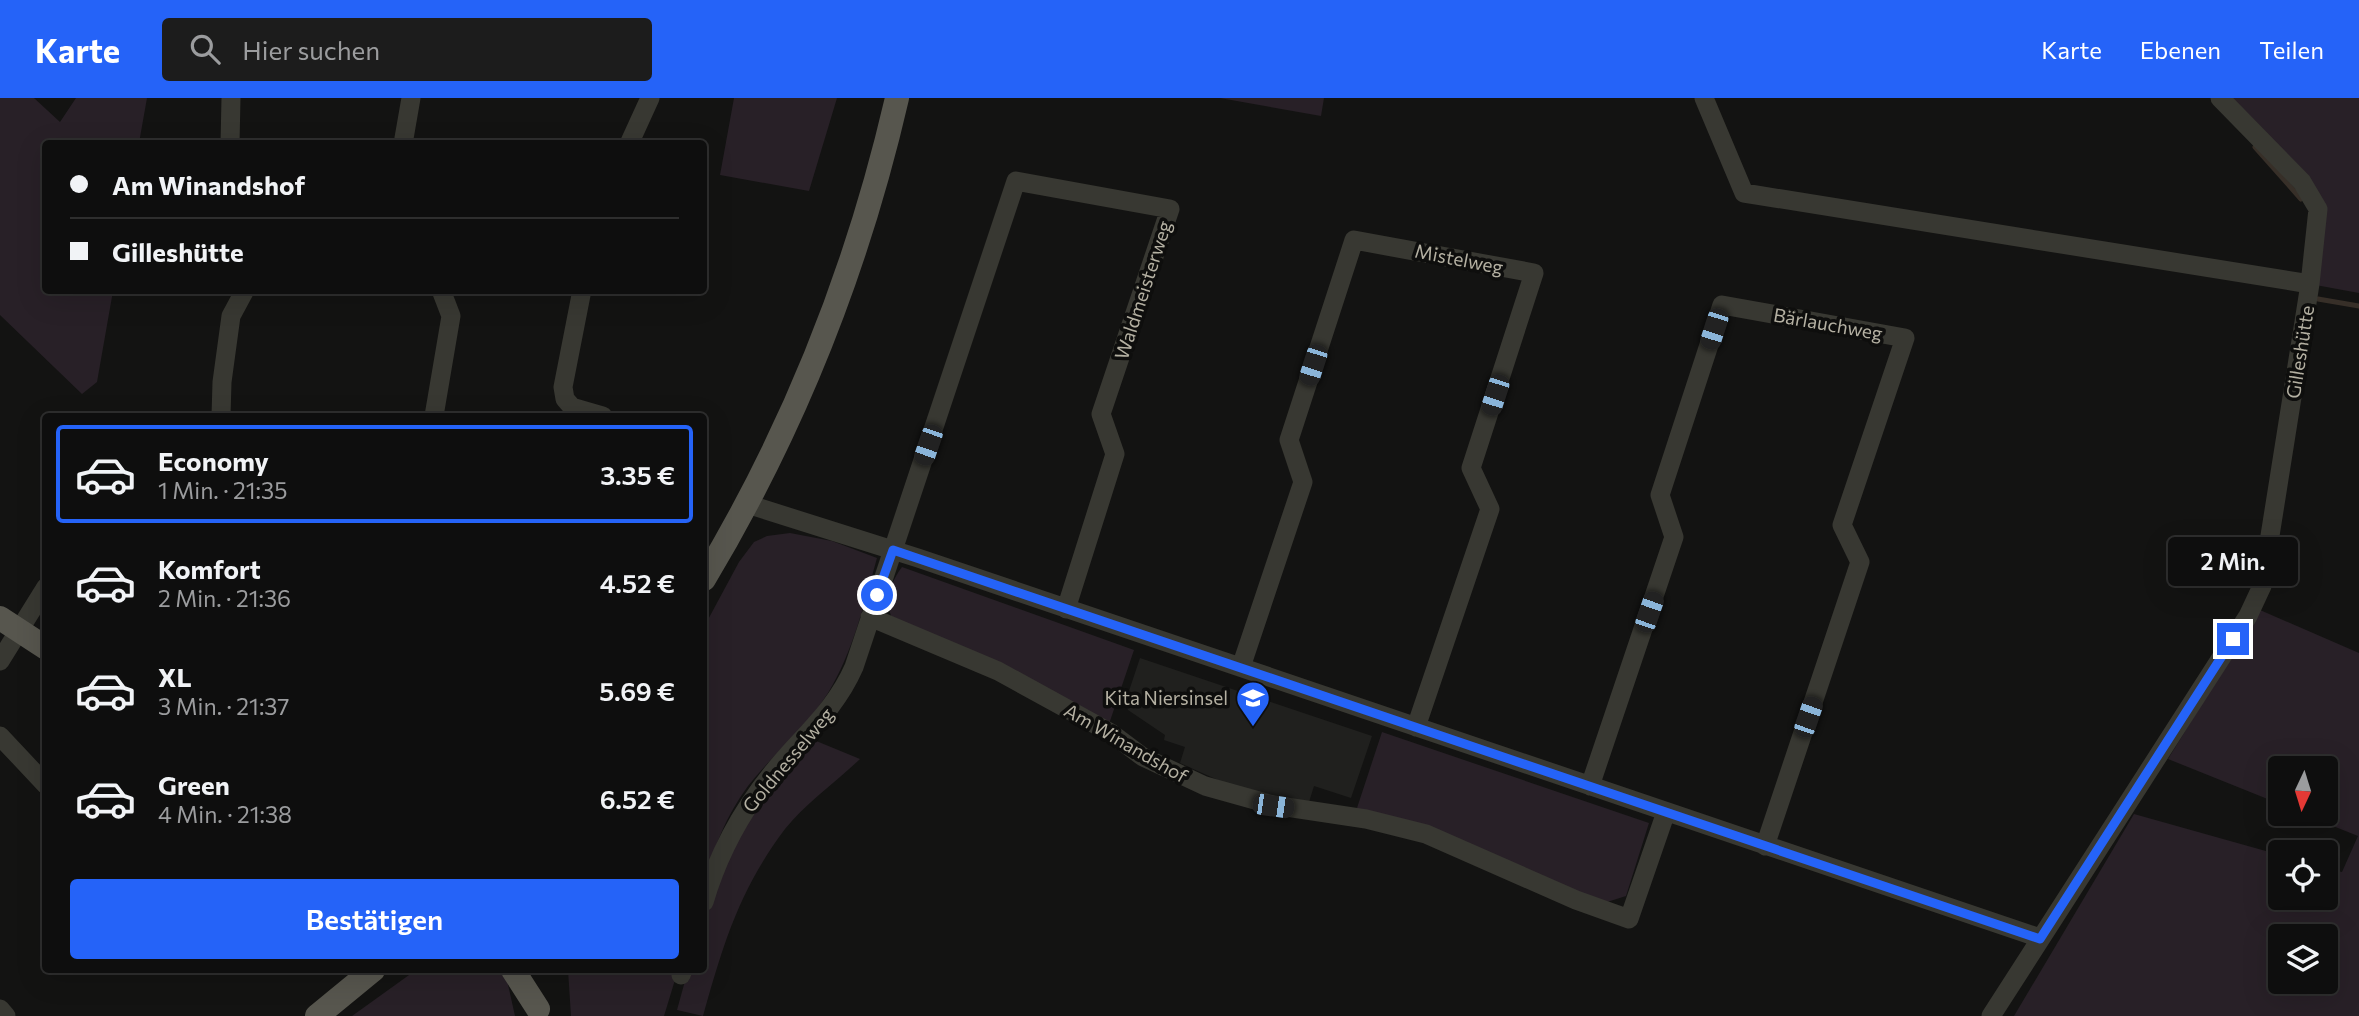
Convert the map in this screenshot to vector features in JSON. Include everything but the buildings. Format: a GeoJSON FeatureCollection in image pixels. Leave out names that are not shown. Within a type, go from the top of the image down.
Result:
{"type":"FeatureCollection","features":[{"type":"Feature","properties":{"kind":"main road"},"geometry":{"type":"LineString","coordinates":[[707,574],[747,504],[819,347],[863,219],[897,98]]}},
{"type":"Feature","properties":{"kind":"main road"},"geometry":{"type":"LineString","coordinates":[[5,628],[42,646]]}},
{"type":"Feature","properties":{"kind":"main road"},"geometry":{"type":"LineString","coordinates":[[317,1016],[369,973]]}},
{"type":"Feature","properties":{"kind":"main road"},"geometry":{"type":"LineString","coordinates":[[515,973],[539,1013]]}},
{"type":"Feature","properties":{"kind":"main road"},"geometry":{"type":"LineString","coordinates":[[526,973],[539,1013]]}},
{"type":"Feature","properties":{"kind":"main road"},"geometry":{"type":"LineString","coordinates":[[537,973],[539,1013]]}},
{"type":"Feature","properties":{"kind":"street"},"geometry":{"type":"LineString","coordinates":[[230,140],[228,115],[231,98]]}},
{"type":"Feature","properties":{"kind":"street"},"geometry":{"type":"LineString","coordinates":[[403,140],[411,98]]}},
{"type":"Feature","properties":{"kind":"street"},"geometry":{"type":"LineString","coordinates":[[631,140],[650,98]]}},
{"type":"Feature","properties":{"kind":"street","name":"Gilleshütte"},"geometry":{"type":"LineString","coordinates":[[1704,98],[1744,193],[2310,284],[2260,594],[1992,1016]]}},
{"type":"Feature","properties":{"kind":"street"},"geometry":{"type":"LineString","coordinates":[[2220,98],[2302,182],[2316,202],[2317,234],[2310,284]]}},
{"type":"Feature","properties":{"kind":"street","name":"Waldmeisterweg"},"geometry":{"type":"LineString","coordinates":[[893,550],[1016,181],[1170,209],[1101,414],[1115,454],[1066,609]]}},
{"type":"Feature","properties":{"kind":"street","name":"Mistelweg"},"geometry":{"type":"LineString","coordinates":[[1241,667],[1303,482],[1289,440],[1354,240],[1534,273],[1471,468],[1490,509],[1416,727]]}},
{"type":"Feature","properties":{"kind":"street"},"geometry":{"type":"LineString","coordinates":[[223,413],[222,382],[231,316],[243,294]]}},
{"type":"Feature","properties":{"kind":"street"},"geometry":{"type":"LineString","coordinates":[[435,413],[451,316],[443,294]]}},
{"type":"Feature","properties":{"kind":"street"},"geometry":{"type":"LineString","coordinates":[[581,294],[563,391],[572,407],[593,413]]}},
{"type":"Feature","properties":{"kind":"street","name":"Bärlauchweg"},"geometry":{"type":"LineString","coordinates":[[1590,786],[1674,537],[1660,495],[1722,305],[1905,338],[1842,525],[1860,562],[1765,846]]}},
{"type":"Feature","properties":{"kind":"street"},"geometry":{"type":"LineString","coordinates":[[747,504],[1241,667],[2040,939]]}},
{"type":"Feature","properties":{"kind":"street"},"geometry":{"type":"LineString","coordinates":[[870,617],[893,550]]}},
{"type":"Feature","properties":{"kind":"street"},"geometry":{"type":"LineString","coordinates":[[0,661],[5,628],[42,591]]}},
{"type":"Feature","properties":{"kind":"street","name":"Am Winandshof"},"geometry":{"type":"LineString","coordinates":[[870,617],[998,671],[1111,733],[1152,762],[1205,786],[1273,806],[1366,819],[1426,834],[1576,900],[1629,919],[1666,812]]}},
{"type":"Feature","properties":{"kind":"street","name":"Goldnesselweg"},"geometry":{"type":"LineString","coordinates":[[707,894],[729,837],[744,810],[794,747],[834,706],[845,688],[870,617]]}},
{"type":"Feature","properties":{"kind":"street"},"geometry":{"type":"LineString","coordinates":[[0,736],[42,781]]}},
{"type":"Feature","properties":{"kind":"street"},"geometry":{"type":"LineString","coordinates":[[0,1009],[5,1016]]}},
{"type":"Feature","properties":{"kind":"shaded area"},"geometry":{"type":"Polygon","coordinates":[[[0,98],[34,98],[60,122],[76,98],[147,98],[140,140],[42,140],[42,294],[112,294],[97,382],[82,394],[0,315],[0,98]]]}},
{"type":"Feature","properties":{"kind":"shaded area"},"geometry":{"type":"Polygon","coordinates":[[[734,98],[837,98],[809,191],[720,175],[734,98]]]}},
{"type":"Feature","properties":{"kind":"shaded area"},"geometry":{"type":"Polygon","coordinates":[[[1220,98],[1324,98],[1321,116],[1220,98]]]}},
{"type":"Feature","properties":{"kind":"shaded area"},"geometry":{"type":"Polygon","coordinates":[[[2221,98],[2359,98],[2359,293],[2310,284],[2318,209],[2221,98]]]}},
{"type":"Feature","properties":{"kind":"shaded area"},"geometry":{"type":"Polygon","coordinates":[[[790,533],[832,541],[877,558],[857,627],[837,677],[810,718],[740,797],[722,832],[707,872],[707,621],[739,562],[754,542],[767,536],[790,533]]]}},
{"type":"Feature","properties":{"kind":"shaded area"},"geometry":{"type":"Polygon","coordinates":[[[902,567],[1134,650],[1109,724],[891,616],[890,590],[902,567]]]}},
{"type":"Feature","properties":{"kind":"shaded area"},"geometry":{"type":"Polygon","coordinates":[[[2260,610],[2359,653],[2359,1016],[2014,1016],[2134,814],[2268,852],[2268,910],[2338,910],[2338,871],[2342,872],[2358,836],[2333,826],[2338,826],[2338,756],[2268,756],[2268,799],[2168,759],[2260,610]]]}},
{"type":"Feature","properties":{"kind":"shaded area","name":"Kita Niersinsel"},"geometry":{"type":"Polygon","coordinates":[[[1140,658],[1372,736],[1351,798],[1314,786],[1309,802],[1272,795],[1229,785],[1180,763],[1185,747],[1164,740],[1165,735],[1128,710],[1125,703],[1140,658]]]}},
{"type":"Feature","properties":{"kind":"shaded area"},"geometry":{"type":"Polygon","coordinates":[[[1382,732],[1649,823],[1626,896],[1604,903],[1356,811],[1382,732]]]}},
{"type":"Feature","properties":{"kind":"shaded area"},"geometry":{"type":"Polygon","coordinates":[[[809,738],[860,759],[802,811],[769,852],[734,919],[703,1016],[677,1010],[687,973],[707,973],[707,905],[723,858],[740,824],[809,738]]]}},
{"type":"Feature","properties":{"kind":"shaded area"},"geometry":{"type":"Polygon","coordinates":[[[412,973],[500,973],[507,980],[515,1016],[352,1016],[412,973]]]}},
{"type":"Feature","properties":{"kind":"shaded area"},"geometry":{"type":"Polygon","coordinates":[[[568,973],[677,973],[664,1016],[571,1016],[568,973]]]}},
{"type":"Feature","properties":{"kind":"waterway"},"geometry":{"type":"LineString","coordinates":[[2255,147],[2301,199]]}},
{"type":"Feature","properties":{"kind":"waterway"},"geometry":{"type":"LineString","coordinates":[[2318,299],[2359,306]]}},
{"type":"Feature","properties":{"kind":"place","name":"Kita Niersinsel"},"geometry":{"type":"Point","coordinates":[1253,728]}},
{"type":"Feature","properties":{"kind":"route"},"geometry":{"type":"LineString","coordinates":[[877,595],[893,550],[2040,939],[2233,639]]}}]}
